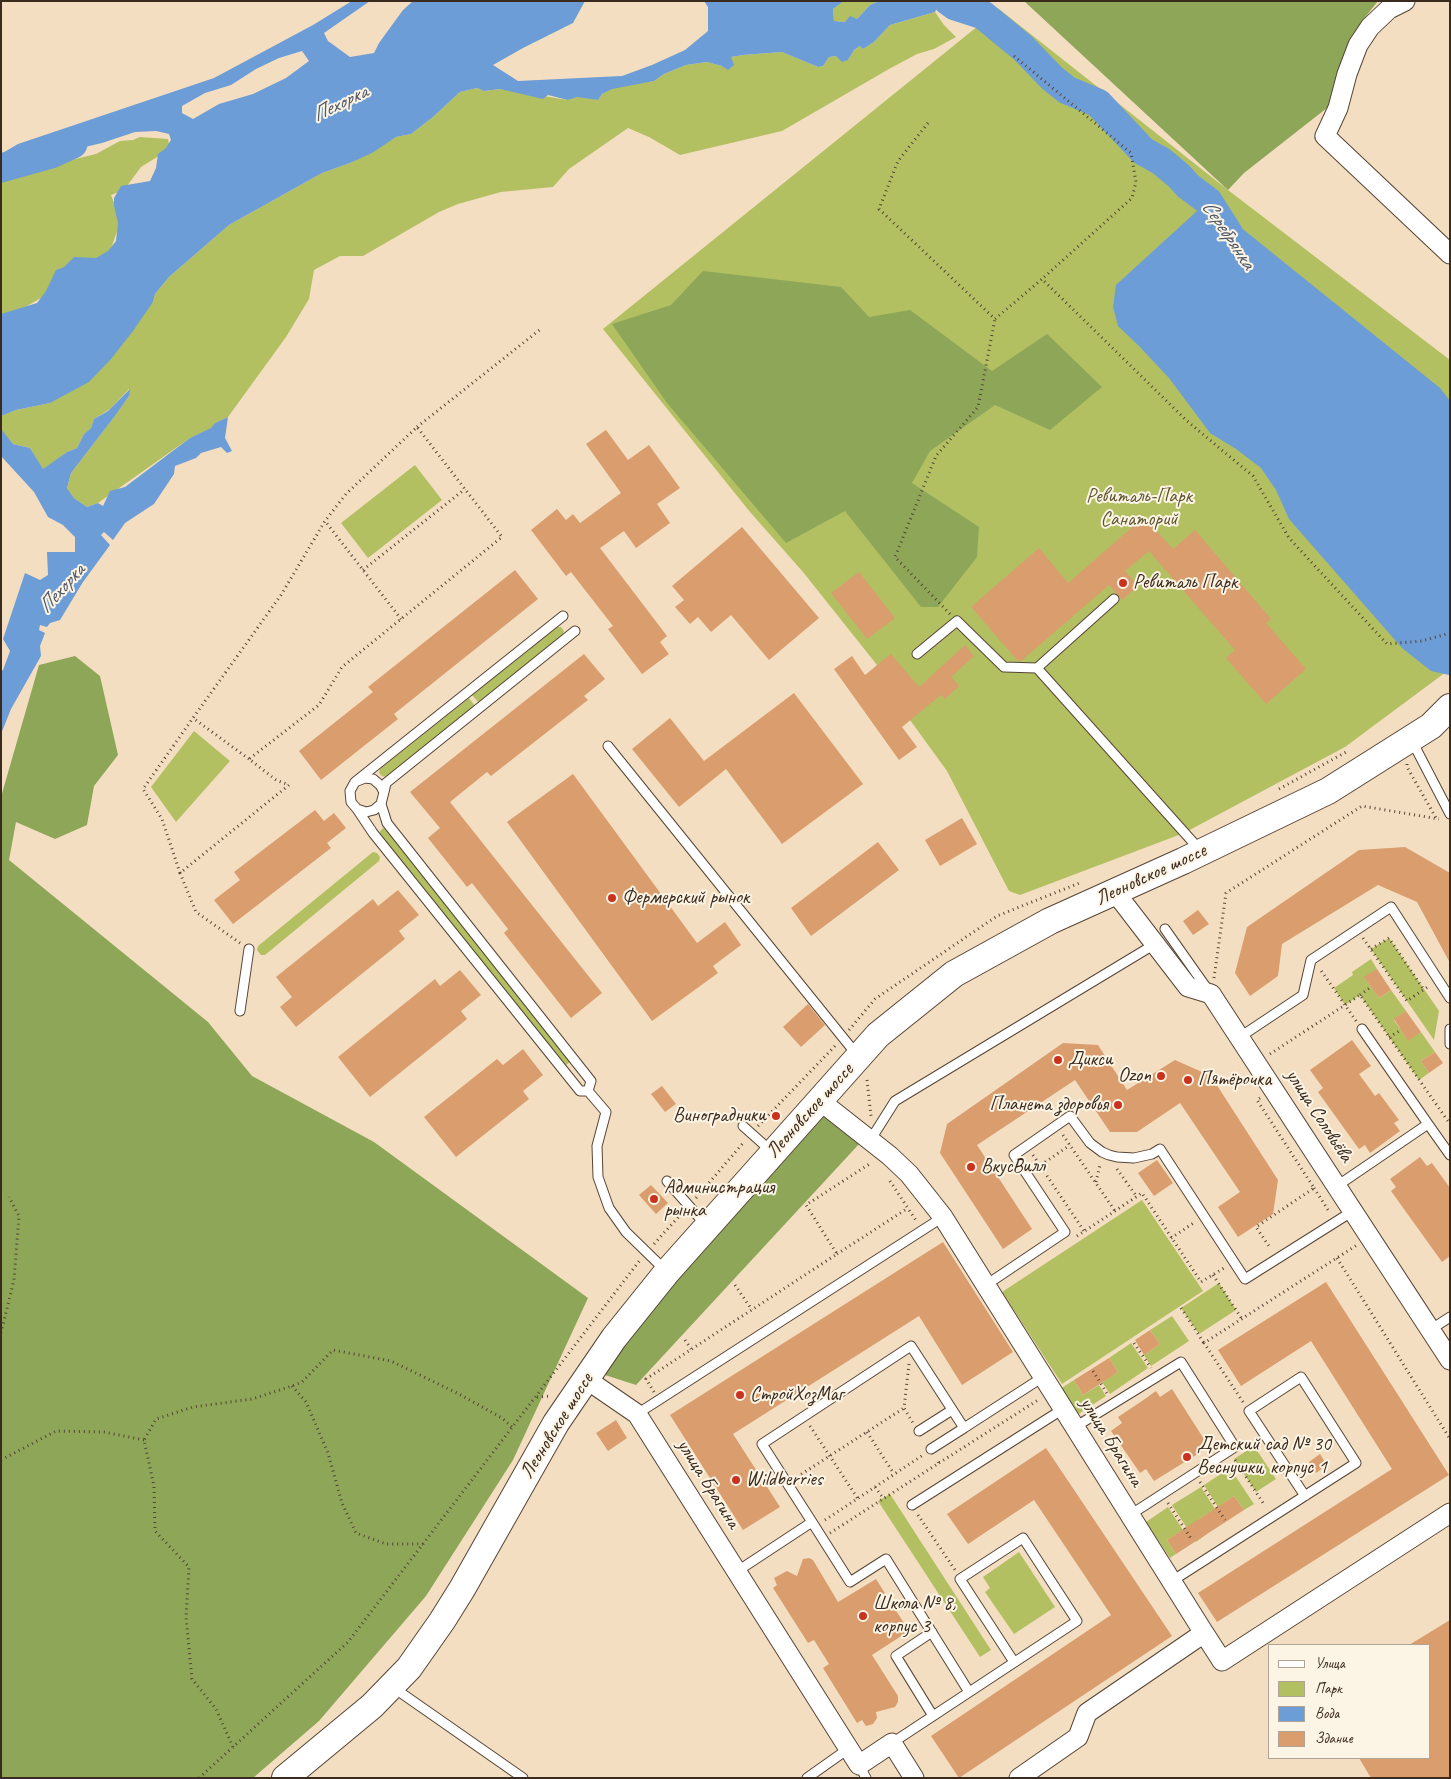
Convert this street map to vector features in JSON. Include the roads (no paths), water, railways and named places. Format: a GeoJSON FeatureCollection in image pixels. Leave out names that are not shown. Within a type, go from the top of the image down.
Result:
{"type":"FeatureCollection","features":[{"type":"Feature","properties":{"kind":"main road","name":"Леоновское шоссе"},"geometry":{"type":"LineString","coordinates":[[285,1778],[350,1726],[392,1686],[414,1661],[442,1621],[556,1424],[614,1338],[667,1272],[856,1057],[878,1035],[954,974],[1050,921],[1202,852],[1328,791],[1431,726],[1450,706]]}},
{"type":"Feature","properties":{"kind":"street"},"geometry":{"type":"LineString","coordinates":[[1404,1],[1389,9],[1370,27],[1358,45],[1346,74],[1338,108],[1325,136],[1450,254]]}},
{"type":"Feature","properties":{"kind":"street"},"geometry":{"type":"LineString","coordinates":[[1115,892],[1160,936]]}},
{"type":"Feature","properties":{"kind":"street","name":"улица Соловьёва"},"geometry":{"type":"LineString","coordinates":[[1160,936],[1188,987],[1211,994],[1450,1360]]}},
{"type":"Feature","properties":{"kind":"street","name":"улица Брагина"},"geometry":{"type":"LineString","coordinates":[[819,1100],[872,1137],[909,1174],[943,1217],[1222,1660],[1450,1513]]}},
{"type":"Feature","properties":{"kind":"street","name":"улица Брагина"},"geometry":{"type":"LineString","coordinates":[[586,1379],[637,1414],[862,1772],[892,1743]]}},
{"type":"Feature","properties":{"kind":"street"},"geometry":{"type":"LineString","coordinates":[[1022,1777],[1078,1737],[1087,1713],[1204,1634]]}},
{"type":"Feature","properties":{"kind":"street"},"geometry":{"type":"LineString","coordinates":[[892,1743],[914,1778]]}},
{"type":"Feature","properties":{"kind":"lane"},"geometry":{"type":"LineString","coordinates":[[1037,668],[1114,599]]}},
{"type":"Feature","properties":{"kind":"lane"},"geometry":{"type":"LineString","coordinates":[[563,616],[355,782],[350,791],[351,802],[373,833],[580,1091],[588,1091],[606,1112],[597,1146],[598,1177],[609,1208],[626,1232],[667,1272]]}},
{"type":"Feature","properties":{"kind":"lane"},"geometry":{"type":"LineString","coordinates":[[917,654],[956,621],[1004,666],[1037,668],[1202,852]]}},
{"type":"Feature","properties":{"kind":"lane"},"geometry":{"type":"LineString","coordinates":[[575,632],[386,783],[381,804],[386,823],[591,1081],[588,1091]]}},
{"type":"Feature","properties":{"kind":"lane"},"geometry":{"type":"LineString","coordinates":[[1411,739],[1446,817]]}},
{"type":"Feature","properties":{"kind":"lane"},"geometry":{"type":"LineString","coordinates":[[608,746],[856,1057]]}},
{"type":"Feature","properties":{"kind":"lane"},"geometry":{"type":"LineString","coordinates":[[355,782],[365,778],[374,780],[384,792]]}},
{"type":"Feature","properties":{"kind":"lane"},"geometry":{"type":"LineString","coordinates":[[357,810],[366,812],[374,810],[381,804]]}},
{"type":"Feature","properties":{"kind":"lane"},"geometry":{"type":"LineString","coordinates":[[1240,1037],[1303,995],[1313,958],[1391,907],[1450,998]]}},
{"type":"Feature","properties":{"kind":"lane"},"geometry":{"type":"LineString","coordinates":[[872,1137],[895,1101],[1160,936]]}},
{"type":"Feature","properties":{"kind":"lane"},"geometry":{"type":"LineString","coordinates":[[240,1011],[249,949]]}},
{"type":"Feature","properties":{"kind":"lane"},"geometry":{"type":"LineString","coordinates":[[1362,1029],[1450,1155]]}},
{"type":"Feature","properties":{"kind":"lane"},"geometry":{"type":"LineString","coordinates":[[1450,1029],[1450,1044]]}},
{"type":"Feature","properties":{"kind":"lane"},"geometry":{"type":"LineString","coordinates":[[986,1285],[1065,1232],[1014,1156],[1070,1116],[1086,1138],[1095,1148],[1102,1152],[1117,1157],[1139,1157],[1152,1154],[1160,1149],[1245,1279],[1353,1211]]}},
{"type":"Feature","properties":{"kind":"lane"},"geometry":{"type":"LineString","coordinates":[[1337,1186],[1428,1124]]}},
{"type":"Feature","properties":{"kind":"lane"},"geometry":{"type":"LineString","coordinates":[[743,1126],[773,1152]]}},
{"type":"Feature","properties":{"kind":"lane"},"geometry":{"type":"LineString","coordinates":[[668,1181],[708,1226]]}},
{"type":"Feature","properties":{"kind":"lane"},"geometry":{"type":"LineString","coordinates":[[637,1414],[943,1217]]}},
{"type":"Feature","properties":{"kind":"lane"},"geometry":{"type":"LineString","coordinates":[[1430,1330],[1450,1317]]}},
{"type":"Feature","properties":{"kind":"lane"},"geometry":{"type":"LineString","coordinates":[[964,1428],[911,1346],[762,1444],[850,1582],[886,1559],[970,1692]]}},
{"type":"Feature","properties":{"kind":"lane"},"geometry":{"type":"LineString","coordinates":[[1075,1427],[1181,1362],[1235,1446],[1130,1515]]}},
{"type":"Feature","properties":{"kind":"lane"},"geometry":{"type":"LineString","coordinates":[[1172,1581],[1305,1496],[1356,1463],[1301,1377],[1249,1411],[1305,1496]]}},
{"type":"Feature","properties":{"kind":"lane"},"geometry":{"type":"LineString","coordinates":[[931,1450],[964,1428],[1048,1384]]}},
{"type":"Feature","properties":{"kind":"lane"},"geometry":{"type":"LineString","coordinates":[[912,1505],[1063,1408]]}},
{"type":"Feature","properties":{"kind":"lane"},"geometry":{"type":"LineString","coordinates":[[919,1431],[952,1410]]}},
{"type":"Feature","properties":{"kind":"lane"},"geometry":{"type":"LineString","coordinates":[[736,1572],[813,1525]]}},
{"type":"Feature","properties":{"kind":"lane"},"geometry":{"type":"LineString","coordinates":[[892,1743],[1077,1621],[1023,1538],[960,1579],[1014,1662]]}},
{"type":"Feature","properties":{"kind":"lane"},"geometry":{"type":"LineString","coordinates":[[932,1632],[896,1656],[933,1716]]}},
{"type":"Feature","properties":{"kind":"lane"},"geometry":{"type":"LineString","coordinates":[[392,1686],[524,1778]]}},
{"type":"Feature","properties":{"kind":"lane"},"geometry":{"type":"LineString","coordinates":[[807,1778],[848,1749]]}},
{"type":"Feature","properties":{"kind":"water","name":"Пехорка"},"geometry":{"type":"Polygon","coordinates":[[[352,1],[370,1],[324,33],[328,41],[350,57],[374,53],[403,10],[413,1],[585,1],[573,23],[493,65],[518,81],[622,76],[652,65],[685,50],[708,31],[708,7],[704,1],[844,1],[833,9],[834,21],[845,22],[850,16],[857,19],[870,5],[879,1],[940,1],[935,12],[890,25],[874,42],[863,49],[860,46],[854,50],[848,60],[842,62],[836,56],[829,57],[823,66],[818,67],[782,52],[743,55],[731,57],[734,65],[728,70],[722,66],[707,62],[686,65],[664,74],[654,81],[612,89],[602,94],[598,100],[577,97],[568,100],[548,95],[543,99],[500,89],[484,91],[477,88],[460,92],[411,134],[396,137],[372,153],[322,173],[229,225],[169,277],[155,294],[153,302],[133,331],[111,359],[89,382],[50,403],[16,410],[1,416],[1,314],[37,303],[46,291],[56,270],[64,267],[74,257],[96,258],[108,251],[116,241],[118,223],[114,198],[121,186],[150,181],[156,168],[158,154],[166,148],[171,140],[169,134],[156,131],[135,132],[102,143],[25,161],[1,172],[1,154],[18,144],[214,78],[313,25],[352,1]],[[302,51],[279,58],[256,69],[231,85],[205,93],[182,106],[182,113],[193,119],[219,104],[253,94],[286,78],[309,61],[302,51]]]}},
{"type":"Feature","properties":{"kind":"water"},"geometry":{"type":"Polygon","coordinates":[[[1208,201],[1440,388],[1450,401],[1449,675],[1431,671],[1402,648],[1289,519],[1276,490],[1261,468],[1236,449],[1210,433],[1169,378],[1118,326],[1113,307],[1116,285],[1208,201]]]}},
{"type":"Feature","properties":{"kind":"water","name":"Пехорка"},"geometry":{"type":"Polygon","coordinates":[[[130,389],[129,396],[115,416],[71,473],[67,488],[74,498],[87,507],[98,503],[103,506],[110,491],[125,487],[190,438],[228,417],[225,438],[232,451],[227,453],[221,447],[201,453],[196,458],[175,466],[174,474],[154,504],[125,523],[113,540],[104,532],[101,535],[110,545],[83,582],[60,620],[50,623],[47,627],[40,625],[39,630],[45,633],[40,646],[41,656],[11,709],[1,734],[1,671],[10,651],[3,639],[25,573],[40,580],[48,575],[47,552],[75,552],[75,537],[63,525],[48,517],[34,492],[1,456],[1,429],[13,444],[30,448],[43,469],[67,452],[77,448],[84,434],[91,428],[94,419],[108,411],[130,389]]]}},
{"type":"Feature","properties":{"kind":"waterway","name":"Серебрянка"},"geometry":{"type":"LineString","coordinates":[[948,1],[955,6],[983,15],[1023,48],[1052,78],[1067,90],[1098,103],[1143,151],[1161,161],[1188,186],[1208,201],[1229,234]]}},
{"type":"Feature","properties":{"kind":"waterway"},"geometry":{"type":"LineString","coordinates":[[1,168],[51,154],[73,144]]}},
{"type":"Feature","properties":{"kind":"place","name":"Ревиталь Парк"},"geometry":{"type":"Point","coordinates":[1123,583]}},
{"type":"Feature","properties":{"kind":"place","name":"Фермерский рынок"},"geometry":{"type":"Point","coordinates":[612,898]}},
{"type":"Feature","properties":{"kind":"place","name":"Дикси"},"geometry":{"type":"Point","coordinates":[1058,1060]}},
{"type":"Feature","properties":{"kind":"place","name":"Ozon"},"geometry":{"type":"Point","coordinates":[1161,1076]}},
{"type":"Feature","properties":{"kind":"place","name":"Пятёрочка"},"geometry":{"type":"Point","coordinates":[1188,1080]}},
{"type":"Feature","properties":{"kind":"place","name":"Планета здоровья"},"geometry":{"type":"Point","coordinates":[1118,1105]}},
{"type":"Feature","properties":{"kind":"place","name":"Виноградники"},"geometry":{"type":"Point","coordinates":[776,1116]}},
{"type":"Feature","properties":{"kind":"place","name":"ВкусВилл"},"geometry":{"type":"Point","coordinates":[971,1167]}},
{"type":"Feature","properties":{"kind":"place","name":"Администрация рынка"},"geometry":{"type":"Point","coordinates":[654,1199]}},
{"type":"Feature","properties":{"kind":"place","name":"СтройХозМаг"},"geometry":{"type":"Point","coordinates":[740,1395]}},
{"type":"Feature","properties":{"kind":"place","name":"Детский сад № 30 Веснушки, корпус 1"},"geometry":{"type":"Point","coordinates":[1187,1457]}},
{"type":"Feature","properties":{"kind":"place","name":"Wildberries"},"geometry":{"type":"Point","coordinates":[736,1480]}},
{"type":"Feature","properties":{"kind":"place","name":"Школа № 8, корпус 3"},"geometry":{"type":"Point","coordinates":[863,1616]}},
{"type":"Feature","properties":{"kind":"park label","name":"Ревиталь-Парк Санаторий"},"geometry":{"type":"Point","coordinates":[1139,508]}}]}
